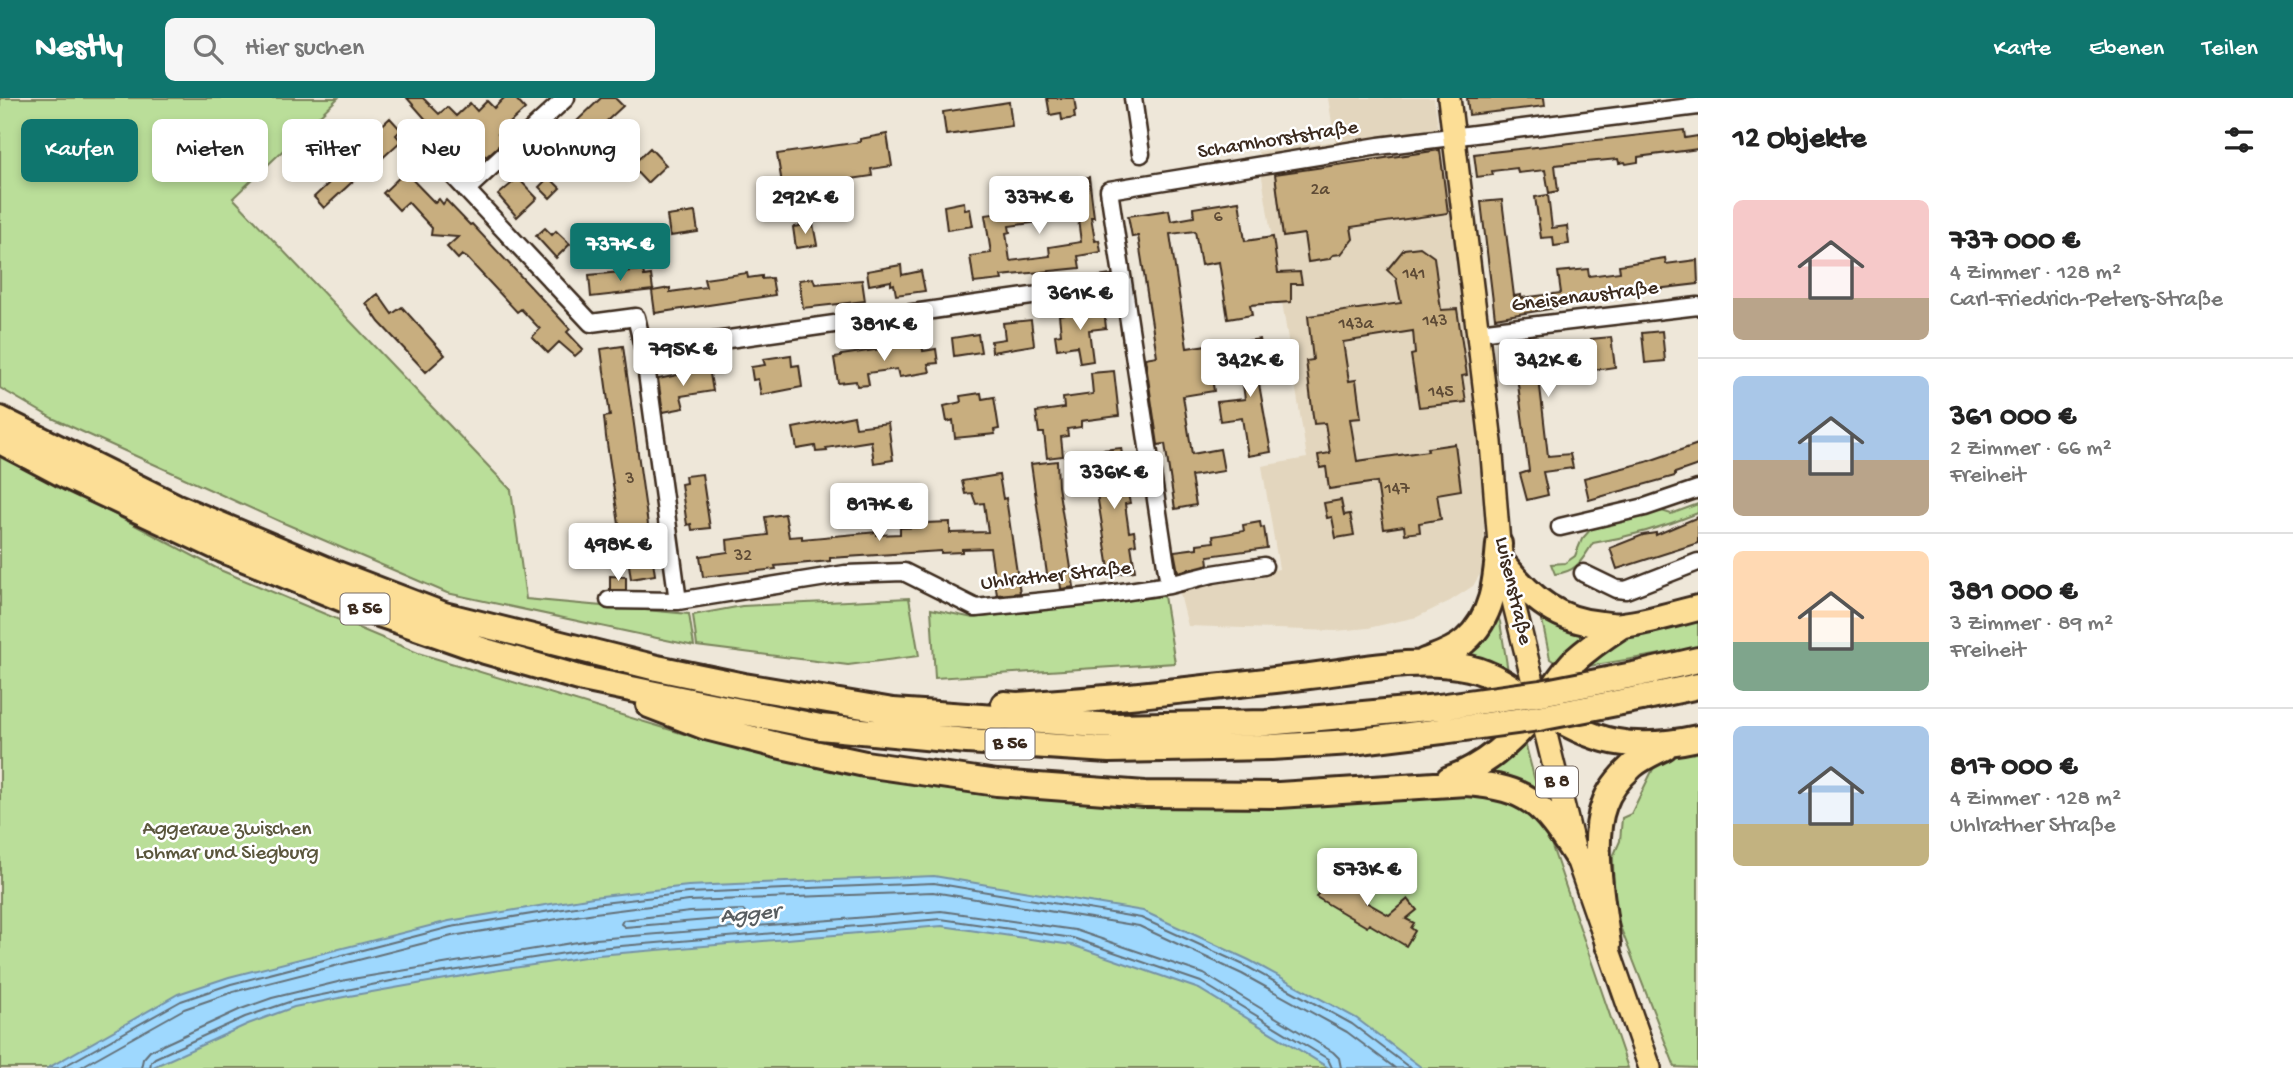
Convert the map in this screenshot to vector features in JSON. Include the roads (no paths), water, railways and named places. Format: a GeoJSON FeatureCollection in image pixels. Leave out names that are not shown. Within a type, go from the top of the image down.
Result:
{"type":"FeatureCollection","features":[{"type":"Feature","properties":{"kind":"highway","name":"B 56"},"geometry":{"type":"LineString","coordinates":[[0,419],[175,506],[444,615],[657,668],[744,686],[893,711],[1114,726],[1441,719]]}},
{"type":"Feature","properties":{"kind":"highway","name":"B 56"},"geometry":{"type":"LineString","coordinates":[[0,441],[70,478],[223,550],[338,598],[485,651],[583,679],[820,727],[967,741],[1096,749],[1270,747],[1352,742],[1541,693],[1640,686],[1698,686]]}},
{"type":"Feature","properties":{"kind":"highway"},"geometry":{"type":"LineString","coordinates":[[1421,663],[1465,642],[1486,614],[1496,586],[1499,544]]}},
{"type":"Feature","properties":{"kind":"highway"},"geometry":{"type":"LineString","coordinates":[[1506,568],[1536,600],[1552,611],[1591,624],[1621,626],[1698,608]]}},
{"type":"Feature","properties":{"kind":"highway"},"geometry":{"type":"LineString","coordinates":[[1427,786],[1465,773],[1493,756],[1539,707],[1572,664],[1591,646],[1621,626]]}},
{"type":"Feature","properties":{"kind":"highway","name":"B 56"},"geometry":{"type":"LineString","coordinates":[[1640,686],[1698,660]]}},
{"type":"Feature","properties":{"kind":"highway"},"geometry":{"type":"LineString","coordinates":[[744,686],[802,686],[1017,705],[1142,695],[1421,663],[1482,672],[1517,691],[1560,720],[1609,741],[1631,745],[1669,745],[1698,738]]}},
{"type":"Feature","properties":{"kind":"highway"},"geometry":{"type":"LineString","coordinates":[[583,679],[706,727],[777,746],[865,764],[997,783],[1159,794],[1279,795],[1466,783],[1491,785],[1517,792],[1533,801],[1552,819],[1576,856]]}},
{"type":"Feature","properties":{"kind":"highway"},"geometry":{"type":"LineString","coordinates":[[1608,945],[1599,851],[1599,823],[1604,804],[1613,786],[1634,764],[1669,745]]}},
{"type":"Feature","properties":{"kind":"main road","name":"Luisenstraße"},"geometry":{"type":"LineString","coordinates":[[1449,98],[1491,442],[1499,544],[1576,856],[1650,1068]]}},
{"type":"Feature","properties":{"kind":"street"},"geometry":{"type":"LineString","coordinates":[[466,190],[566,98]]}},
{"type":"Feature","properties":{"kind":"street"},"geometry":{"type":"LineString","coordinates":[[1133,98],[1141,154]]}},
{"type":"Feature","properties":{"kind":"street","name":"Scharnhorststraße"},"geometry":{"type":"LineString","coordinates":[[1123,283],[1109,190],[1379,146],[1698,106]]}},
{"type":"Feature","properties":{"kind":"street"},"geometry":{"type":"LineString","coordinates":[[459,182],[591,323],[636,317],[644,351],[678,601]]}},
{"type":"Feature","properties":{"kind":"street"},"geometry":{"type":"LineString","coordinates":[[644,351],[1123,283],[1169,585]]}},
{"type":"Feature","properties":{"kind":"street","name":"Gneisenaustraße"},"geometry":{"type":"LineString","coordinates":[[1478,332],[1698,306]]}},
{"type":"Feature","properties":{"kind":"street"},"geometry":{"type":"LineString","coordinates":[[1560,527],[1645,508],[1698,489]]}},
{"type":"Feature","properties":{"kind":"street"},"geometry":{"type":"LineString","coordinates":[[1583,573],[1616,589],[1626,590],[1698,562]]}},
{"type":"Feature","properties":{"kind":"street","name":"Uhlrather Straße"},"geometry":{"type":"LineString","coordinates":[[609,600],[678,601],[845,574],[904,572],[976,608],[1102,595],[1264,566]]}},
{"type":"Feature","properties":{"kind":"water","name":"Agger"},"geometry":{"type":"Polygon","coordinates":[[[934,876],[1143,911],[1249,960],[1356,1018],[1422,1068],[1329,1068],[1199,989],[1072,945],[942,926],[598,955],[480,973],[294,1007],[248,1024],[151,1068],[48,1068],[178,994],[229,977],[449,921],[593,897],[688,886],[934,876]]]}},
{"type":"Feature","properties":{"kind":"park label","name":"Aggeraue zwischen Lohmar und Siegburg"},"geometry":{"type":"Point","coordinates":[227,842]}}]}
